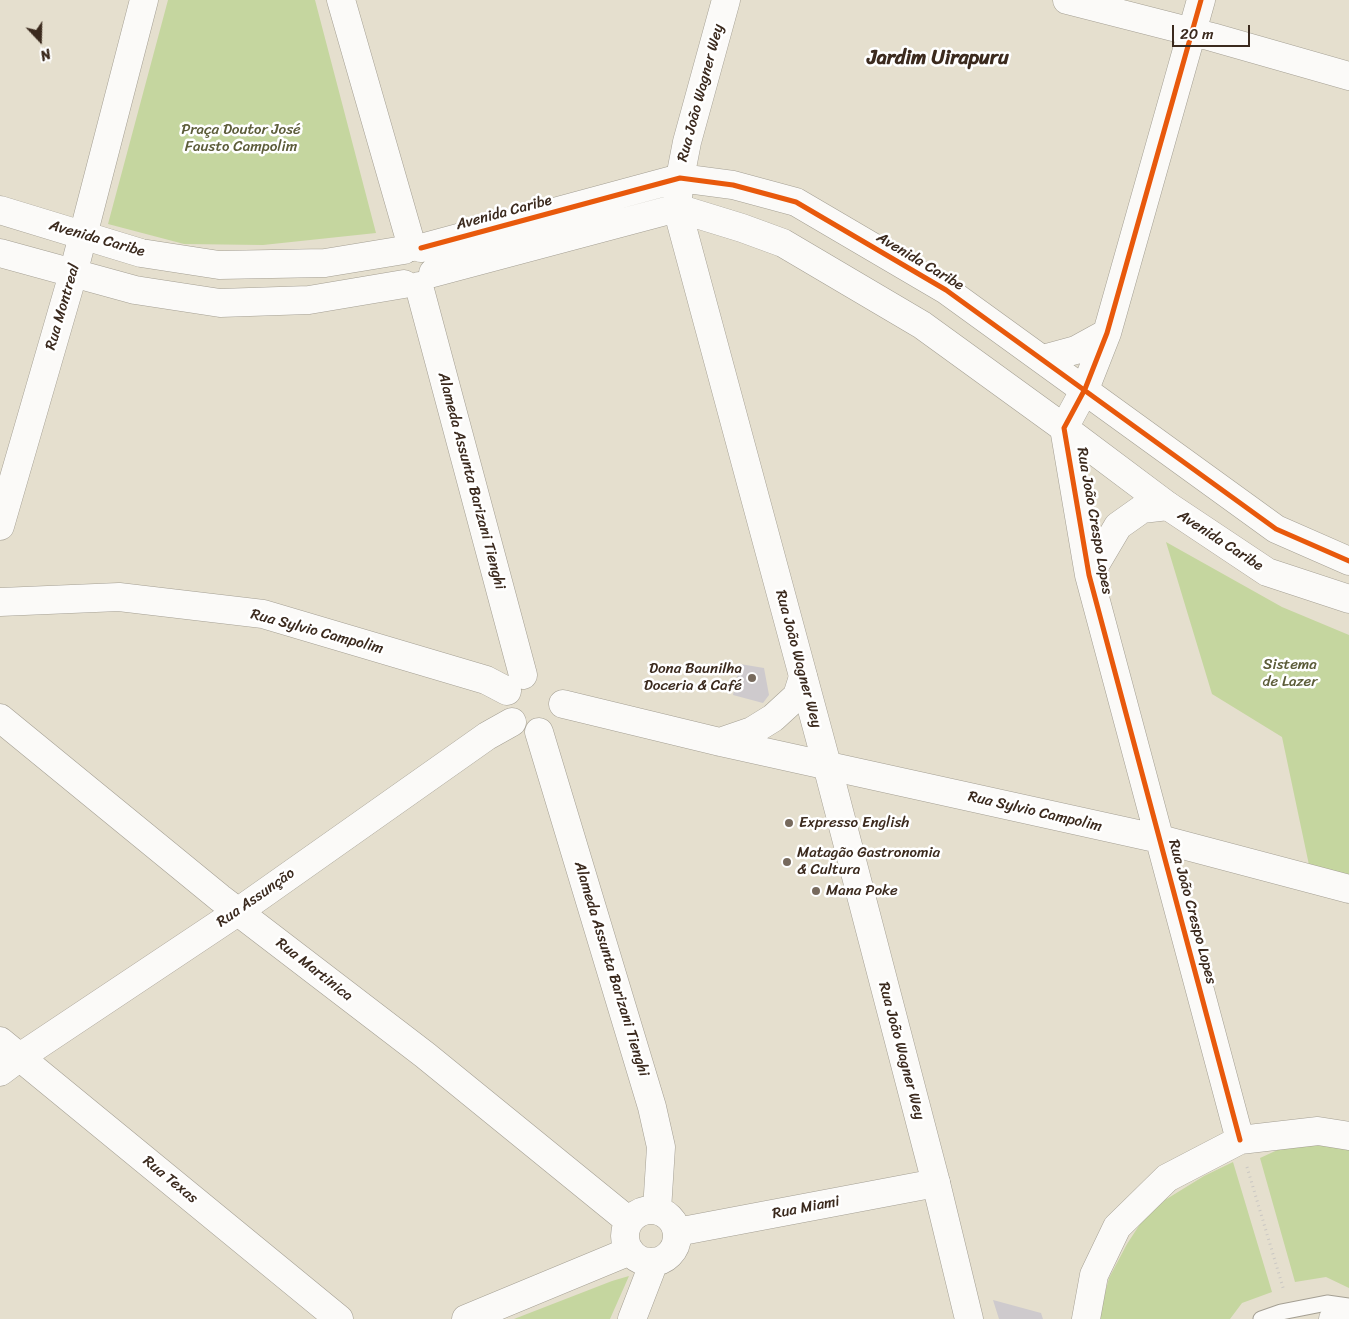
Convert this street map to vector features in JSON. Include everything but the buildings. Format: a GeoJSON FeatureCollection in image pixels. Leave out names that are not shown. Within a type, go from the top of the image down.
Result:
{"type":"FeatureCollection","features":[{"type":"Feature","properties":{"kind":"street","name":"Rua Montreal"},"geometry":{"type":"LineString","coordinates":[[0,526],[84,235],[144,0]]}},
{"type":"Feature","properties":{"kind":"street"},"geometry":{"type":"LineString","coordinates":[[341,0],[413,249]]}},
{"type":"Feature","properties":{"kind":"street","name":"Rua João Wagner Wey"},"geometry":{"type":"LineString","coordinates":[[726,0],[687,142],[680,178],[677,208],[936,1183],[969,1319]]}},
{"type":"Feature","properties":{"kind":"street"},"geometry":{"type":"LineString","coordinates":[[1067,0],[1193,32],[1349,76]]}},
{"type":"Feature","properties":{"kind":"street"},"geometry":{"type":"LineString","coordinates":[[1064,428],[1085,389],[1107,333],[1201,0]]}},
{"type":"Feature","properties":{"kind":"street","name":"Avenida Caribe"},"geometry":{"type":"LineString","coordinates":[[0,210],[141,253],[219,265],[325,263],[413,249],[680,178],[733,185],[796,202],[946,290],[1085,389],[1276,530],[1349,560]]}},
{"type":"Feature","properties":{"kind":"street","name":"Avenida Caribe"},"geometry":{"type":"LineString","coordinates":[[677,208],[783,243],[922,325],[1168,506],[1267,572],[1349,599]]}},
{"type":"Feature","properties":{"kind":"street"},"geometry":{"type":"LineString","coordinates":[[0,253],[135,290],[220,303],[309,300],[419,281],[677,208]]}},
{"type":"Feature","properties":{"kind":"street"},"geometry":{"type":"LineString","coordinates":[[413,249],[430,254],[433,260],[419,281],[396,276],[394,270],[397,257],[413,249]]}},
{"type":"Feature","properties":{"kind":"street","name":"Alameda Assunta Barizani Tienghi"},"geometry":{"type":"LineString","coordinates":[[419,281],[515,683]]}},
{"type":"Feature","properties":{"kind":"street"},"geometry":{"type":"LineString","coordinates":[[1043,359],[1076,350],[1107,333]]}},
{"type":"Feature","properties":{"kind":"street","name":"Rua João Crespo Lopes"},"geometry":{"type":"LineString","coordinates":[[1064,428],[1089,575],[1240,1140]]}},
{"type":"Feature","properties":{"kind":"street","name":"Rua João Crespo Lopes"},"geometry":{"type":"LineString","coordinates":[[1089,575],[1118,526],[1142,509],[1168,506]]}},
{"type":"Feature","properties":{"kind":"street","name":"Rua Sylvio Campolim"},"geometry":{"type":"LineString","coordinates":[[0,602],[119,596],[263,614],[486,680],[515,683]]}},
{"type":"Feature","properties":{"kind":"street"},"geometry":{"type":"LineString","coordinates":[[541,675],[555,688],[561,713],[556,722],[548,728],[539,732],[529,732],[520,729],[506,715],[504,706],[515,683],[541,675]]}},
{"type":"Feature","properties":{"kind":"street"},"geometry":{"type":"LineString","coordinates":[[720,742],[752,731],[773,718],[797,696],[803,677]]}},
{"type":"Feature","properties":{"kind":"street","name":"Rua Sylvio Campolim"},"geometry":{"type":"LineString","coordinates":[[555,688],[720,742],[1160,839],[1349,889]]}},
{"type":"Feature","properties":{"kind":"street","name":"Rua Martinica"},"geometry":{"type":"LineString","coordinates":[[0,718],[220,898],[425,1055],[629,1221]]}},
{"type":"Feature","properties":{"kind":"street","name":"Rua Assunção"},"geometry":{"type":"LineString","coordinates":[[7,1057],[239,912],[487,736],[512,722]]}},
{"type":"Feature","properties":{"kind":"street","name":"Alameda Assunta Barizani Tienghi"},"geometry":{"type":"LineString","coordinates":[[539,732],[652,1107],[661,1147],[657,1210]]}},
{"type":"Feature","properties":{"kind":"street","name":"Rua Texas"},"geometry":{"type":"LineString","coordinates":[[7,1057],[339,1319]]}},
{"type":"Feature","properties":{"kind":"street"},"geometry":{"type":"LineString","coordinates":[[1086,1319],[1094,1275],[1117,1227],[1167,1178],[1240,1140],[1318,1131],[1349,1136]]}},
{"type":"Feature","properties":{"kind":"street","name":"Rua Miami"},"geometry":{"type":"LineString","coordinates":[[677,1232],[936,1183]]}},
{"type":"Feature","properties":{"kind":"street"},"geometry":{"type":"LineString","coordinates":[[466,1319],[642,1256],[668,1255],[674,1248],[677,1232],[670,1218],[657,1210],[641,1211],[629,1221],[626,1228],[625,1236],[642,1256],[632,1319]]}},
{"type":"Feature","properties":{"kind":"street"},"geometry":{"type":"LineString","coordinates":[[1334,1319],[1349,1315]]}},
{"type":"Feature","properties":{"kind":"lane"},"geometry":{"type":"LineString","coordinates":[[1261,1319],[1289,1310],[1327,1303],[1349,1306]]}},
{"type":"Feature","properties":{"kind":"path"},"geometry":{"type":"LineString","coordinates":[[1240,1140],[1289,1310]]}},
{"type":"Feature","properties":{"kind":"green space","name":"Praça Doutor José Fausto Campolim"},"geometry":{"type":"Polygon","coordinates":[[[168,0],[315,0],[376,233],[263,245],[184,244],[108,224],[168,0]]]}},
{"type":"Feature","properties":{"kind":"green space","name":"Sistema de Lazer"},"geometry":{"type":"Polygon","coordinates":[[[1166,542],[1282,607],[1349,635],[1349,877],[1309,865],[1282,737],[1212,694],[1166,542]]]}},
{"type":"Feature","properties":{"kind":"green space"},"geometry":{"type":"Polygon","coordinates":[[[1312,1144],[1349,1146],[1349,1288],[1326,1277],[1295,1282],[1260,1158],[1284,1147],[1312,1144]]]}},
{"type":"Feature","properties":{"kind":"green space"},"geometry":{"type":"Polygon","coordinates":[[[1233,1162],[1272,1292],[1242,1303],[1230,1319],[1098,1319],[1109,1278],[1142,1221],[1165,1200],[1204,1176],[1233,1162]]]}},
{"type":"Feature","properties":{"kind":"green space"},"geometry":{"type":"Polygon","coordinates":[[[629,1276],[610,1319],[514,1319],[612,1281],[629,1276]]]}},
{"type":"Feature","properties":{"kind":"cycle path"},"geometry":{"type":"LineString","coordinates":[[1201,0],[1107,333],[1085,389],[1064,428],[1089,575],[1240,1140]]}},
{"type":"Feature","properties":{"kind":"cycle path"},"geometry":{"type":"LineString","coordinates":[[421,248],[680,178],[733,185],[796,202],[946,290],[1276,529],[1349,561]]}},
{"type":"Feature","properties":{"kind":"place","name":"Dona Baunilha Doceria & Café"},"geometry":{"type":"Point","coordinates":[752,678]}},
{"type":"Feature","properties":{"kind":"place","name":"Expresso English"},"geometry":{"type":"Point","coordinates":[789,823]}},
{"type":"Feature","properties":{"kind":"place","name":"Matagão Gastronomia & Cultura"},"geometry":{"type":"Point","coordinates":[787,862]}},
{"type":"Feature","properties":{"kind":"place","name":"Mana Poke"},"geometry":{"type":"Point","coordinates":[816,891]}},
{"type":"Feature","properties":{"kind":"district","name":"Jardim Uirapuru"},"geometry":{"type":"Point","coordinates":[938,59]}}]}
